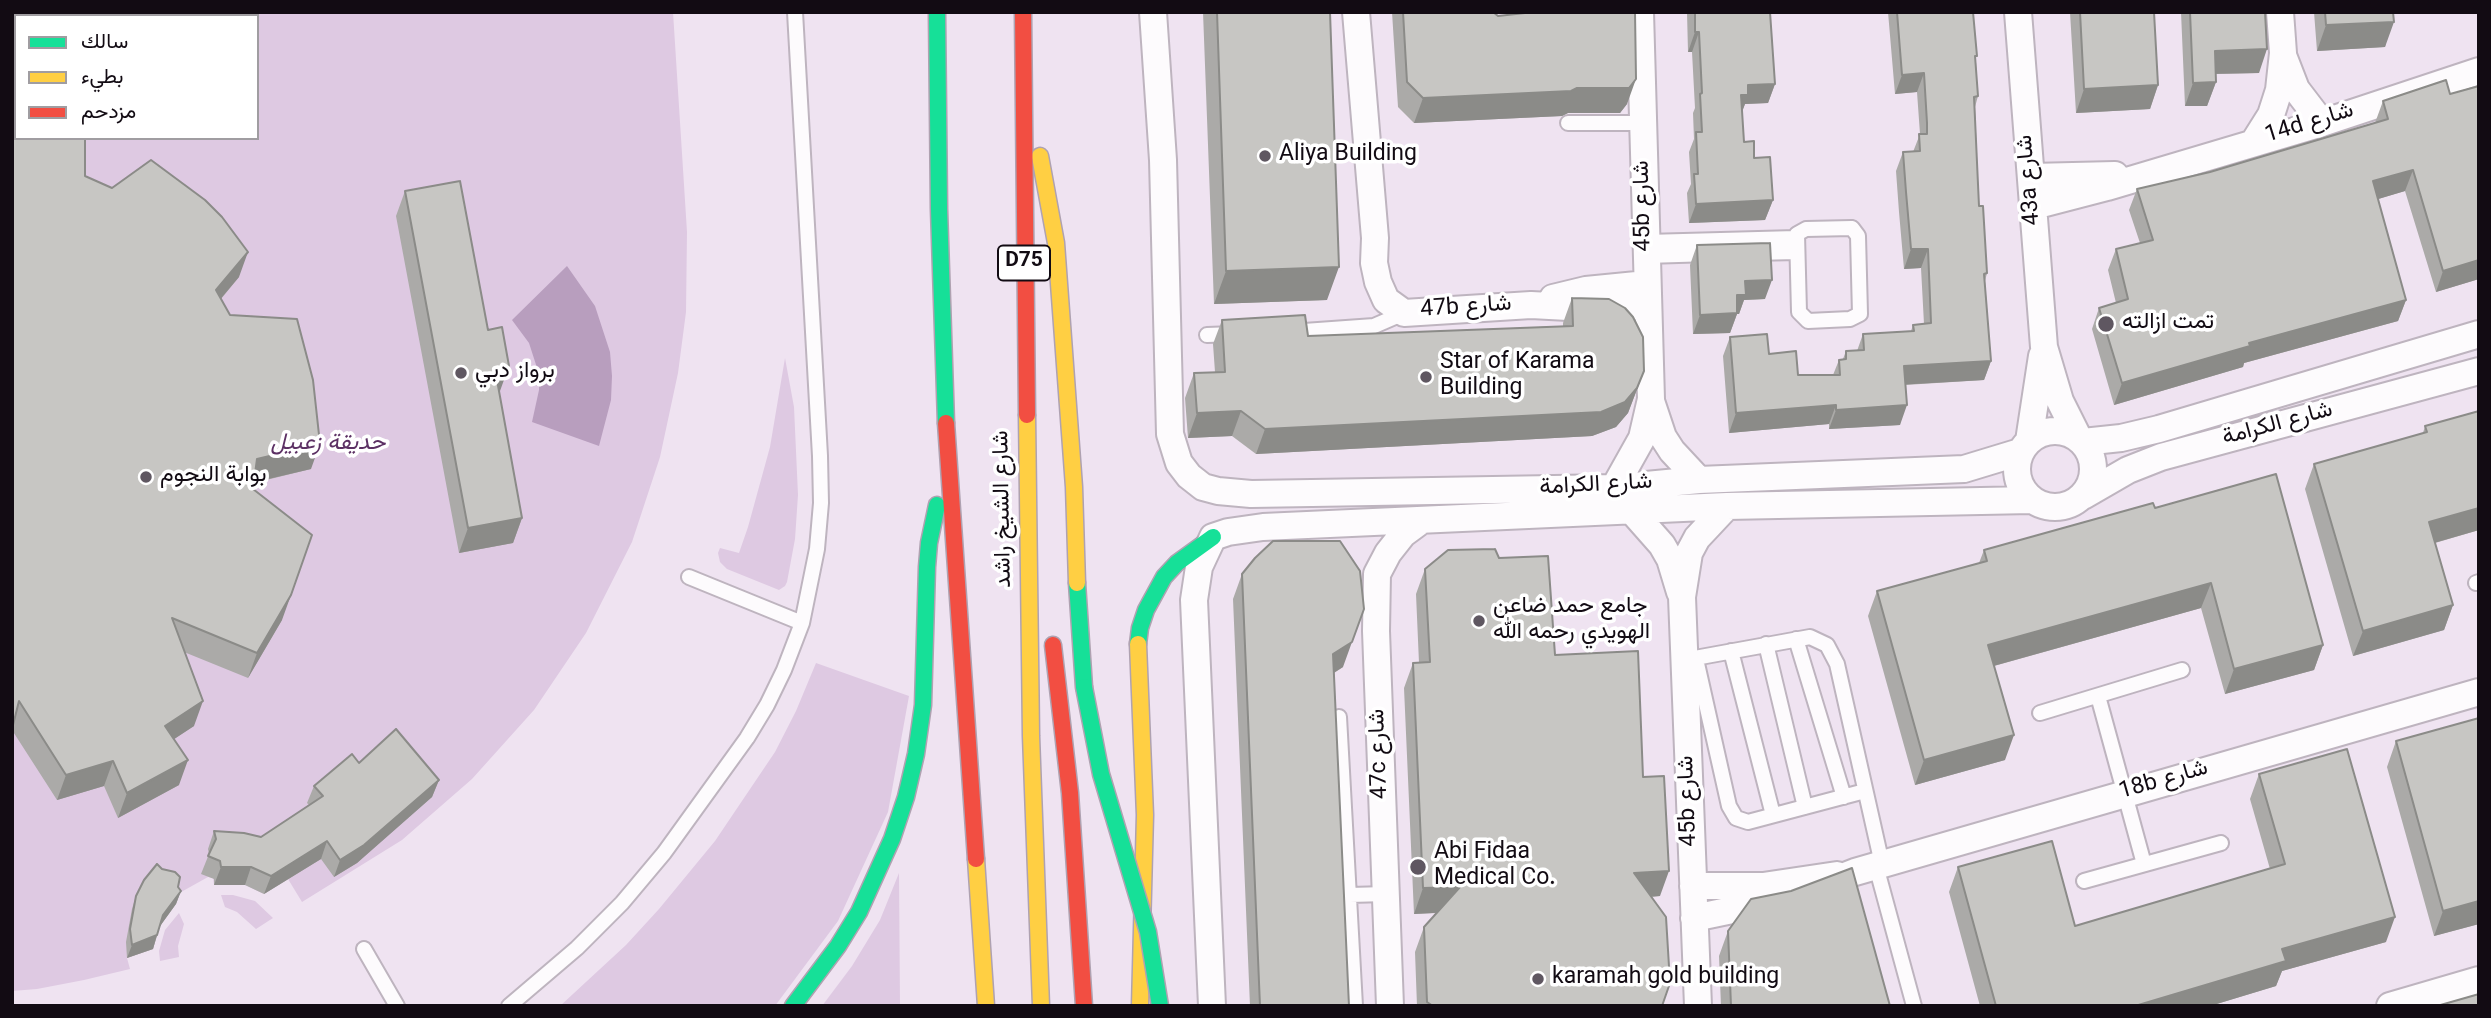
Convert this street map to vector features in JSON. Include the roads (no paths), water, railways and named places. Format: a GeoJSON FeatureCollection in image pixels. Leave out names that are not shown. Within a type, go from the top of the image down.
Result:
{"type":"FeatureCollection","features":[{"type":"Feature","properties":{"kind":"highway"},"geometry":{"type":"LineString","coordinates":[[937,12],[939,209],[948,473],[986,1006]]}},
{"type":"Feature","properties":{"kind":"highway","name":"شارع الشيخ راشد"},"geometry":{"type":"LineString","coordinates":[[1023,12],[1031,736],[1041,1006]]}},
{"type":"Feature","properties":{"kind":"highway"},"geometry":{"type":"LineString","coordinates":[[1022,87],[1042,164],[1057,256],[1070,419],[1077,599],[1084,687],[1101,775],[1148,932],[1160,1006]]}},
{"type":"Feature","properties":{"kind":"highway"},"geometry":{"type":"LineString","coordinates":[[793,1006],[838,946],[859,912],[887,851],[906,797],[923,705],[929,543],[948,473]]}},
{"type":"Feature","properties":{"kind":"highway"},"geometry":{"type":"LineString","coordinates":[[1027,513],[1046,597]]}},
{"type":"Feature","properties":{"kind":"highway"},"geometry":{"type":"LineString","coordinates":[[1140,1006],[1145,828],[1138,647],[1140,628],[1146,610],[1164,577],[1177,563],[1213,537]]}},
{"type":"Feature","properties":{"kind":"highway"},"geometry":{"type":"LineString","coordinates":[[1052,634],[1070,793],[1084,1006]]}},
{"type":"Feature","properties":{"kind":"highway"},"geometry":{"type":"LineString","coordinates":[[977,1006],[984,963]]}},
{"type":"Feature","properties":{"kind":"street","name":"شارع الكرامة"},"geometry":{"type":"LineString","coordinates":[[1153,12],[1163,160],[1170,434],[1179,463],[1189,476],[1203,487],[1251,494],[1614,488],[1699,480],[1964,469],[2024,447]]}},
{"type":"Feature","properties":{"kind":"street","name":"47b شارع"},"geometry":{"type":"LineString","coordinates":[[1356,12],[1375,238],[1374,263],[1386,300],[1404,313],[1531,304],[1587,290],[1647,295]]}},
{"type":"Feature","properties":{"kind":"street","name":"45b شارع"},"geometry":{"type":"LineString","coordinates":[[1614,488],[1642,438],[1651,399],[1640,12]]}},
{"type":"Feature","properties":{"kind":"street","name":"43a شارع"},"geometry":{"type":"LineString","coordinates":[[2018,12],[2043,347],[2060,401],[2081,441]]}},
{"type":"Feature","properties":{"kind":"street"},"geometry":{"type":"LineString","coordinates":[[2254,142],[2276,103],[2283,52],[2280,12]]}},
{"type":"Feature","properties":{"kind":"street"},"geometry":{"type":"LineString","coordinates":[[2283,52],[2296,89],[2322,123]]}},
{"type":"Feature","properties":{"kind":"street","name":"14d شارع"},"geometry":{"type":"LineString","coordinates":[[2034,206],[2322,123],[2479,71]]}},
{"type":"Feature","properties":{"kind":"street","name":"14d شارع"},"geometry":{"type":"LineString","coordinates":[[2031,177],[2141,176]]}},
{"type":"Feature","properties":{"kind":"street","name":"شارع الكرامة"},"geometry":{"type":"LineString","coordinates":[[2081,441],[2121,438],[2159,429],[2479,334]]}},
{"type":"Feature","properties":{"kind":"street","name":"43a شارع"},"geometry":{"type":"LineString","coordinates":[[2024,447],[2043,347]]}},
{"type":"Feature","properties":{"kind":"street","name":"شارع الكرامة"},"geometry":{"type":"LineString","coordinates":[[2083,496],[2128,470],[2161,457],[2479,371]]}},
{"type":"Feature","properties":{"kind":"street","name":"45b شارع"},"geometry":{"type":"LineString","coordinates":[[1651,399],[1663,437],[1682,463],[1699,480]]}},
{"type":"Feature","properties":{"kind":"street"},"geometry":{"type":"LineString","coordinates":[[2053,430],[2067,432],[2081,441],[2093,464],[2094,475],[2083,496],[2064,507],[2042,506],[2032,500],[2023,491],[2018,479],[2016,465],[2024,447],[2040,433],[2053,430]]}},
{"type":"Feature","properties":{"kind":"street","name":"شارع الكرامة"},"geometry":{"type":"LineString","coordinates":[[1213,537],[1263,527],[1727,506],[2032,500]]}},
{"type":"Feature","properties":{"kind":"street","name":"45b شارع"},"geometry":{"type":"LineString","coordinates":[[1682,597],[1689,553],[1697,537],[1727,506]]}},
{"type":"Feature","properties":{"kind":"street","name":"45b شارع"},"geometry":{"type":"LineString","coordinates":[[1632,512],[1652,532],[1670,559],[1682,597],[1690,660],[1693,886],[1698,1006]]}},
{"type":"Feature","properties":{"kind":"street","name":"47c شارع"},"geometry":{"type":"LineString","coordinates":[[1391,1006],[1377,644],[1377,574],[1388,553],[1403,534],[1422,520]]}},
{"type":"Feature","properties":{"kind":"street"},"geometry":{"type":"LineString","coordinates":[[1212,1006],[1194,600],[1199,567],[1213,537]]}},
{"type":"Feature","properties":{"kind":"street","name":"18b شارع"},"geometry":{"type":"LineString","coordinates":[[1694,918],[1777,901],[1849,873],[2479,692]]}},
{"type":"Feature","properties":{"kind":"street","name":"18b شارع"},"geometry":{"type":"LineString","coordinates":[[1693,886],[1763,886],[1849,873]]}},
{"type":"Feature","properties":{"kind":"street"},"geometry":{"type":"LineString","coordinates":[[2390,1006],[2479,980]]}},
{"type":"Feature","properties":{"kind":"lane"},"geometry":{"type":"LineString","coordinates":[[509,1006],[577,948],[622,902],[664,853],[747,738],[767,705],[802,623],[817,550],[821,503],[795,12]]}},
{"type":"Feature","properties":{"kind":"lane"},"geometry":{"type":"LineString","coordinates":[[1568,123],[1643,123]]}},
{"type":"Feature","properties":{"kind":"lane"},"geometry":{"type":"LineString","coordinates":[[1852,228],[1857,232],[1861,302],[1858,317],[1812,322],[1801,316],[1796,245],[1800,231],[1806,229],[1852,228]]}},
{"type":"Feature","properties":{"kind":"lane"},"geometry":{"type":"LineString","coordinates":[[1646,249],[1796,245]]}},
{"type":"Feature","properties":{"kind":"lane"},"geometry":{"type":"LineString","coordinates":[[1274,332],[1374,326],[1404,313]]}},
{"type":"Feature","properties":{"kind":"lane"},"geometry":{"type":"LineString","coordinates":[[1207,335],[1247,334]]}},
{"type":"Feature","properties":{"kind":"lane"},"geometry":{"type":"LineString","coordinates":[[690,577],[802,623]]}},
{"type":"Feature","properties":{"kind":"lane"},"geometry":{"type":"LineString","coordinates":[[1865,791],[1748,822],[1741,821],[1731,813],[1690,660],[1766,644],[1816,638],[1827,645],[1833,654],[1865,791],[1879,865],[1914,1006]]}},
{"type":"Feature","properties":{"kind":"lane"},"geometry":{"type":"LineString","coordinates":[[1796,639],[1844,797]]}},
{"type":"Feature","properties":{"kind":"lane"},"geometry":{"type":"LineString","coordinates":[[1766,644],[1805,807]]}},
{"type":"Feature","properties":{"kind":"lane"},"geometry":{"type":"LineString","coordinates":[[1731,651],[1773,815]]}},
{"type":"Feature","properties":{"kind":"lane"},"geometry":{"type":"LineString","coordinates":[[2040,713],[2182,670]]}},
{"type":"Feature","properties":{"kind":"lane"},"geometry":{"type":"LineString","coordinates":[[2098,695],[2144,864]]}},
{"type":"Feature","properties":{"kind":"lane"},"geometry":{"type":"LineString","coordinates":[[1339,717],[1355,1006]]}},
{"type":"Feature","properties":{"kind":"lane"},"geometry":{"type":"LineString","coordinates":[[2084,881],[2221,843]]}},
{"type":"Feature","properties":{"kind":"lane"},"geometry":{"type":"LineString","coordinates":[[1350,895],[1386,894]]}},
{"type":"Feature","properties":{"kind":"lane"},"geometry":{"type":"LineString","coordinates":[[364,949],[397,1006]]}},
{"type":"Feature","properties":{"kind":"place","name":"Aliya Building"},"geometry":{"type":"Point","coordinates":[1265,156]}},
{"type":"Feature","properties":{"kind":"place","name":"تمت ازالته"},"geometry":{"type":"Point","coordinates":[2106,324]}},
{"type":"Feature","properties":{"kind":"place","name":"برواز دبي"},"geometry":{"type":"Point","coordinates":[461,373]}},
{"type":"Feature","properties":{"kind":"place","name":"Star of Karama Building"},"geometry":{"type":"Point","coordinates":[1426,377]}},
{"type":"Feature","properties":{"kind":"place","name":"بوابة النجوم"},"geometry":{"type":"Point","coordinates":[146,477]}},
{"type":"Feature","properties":{"kind":"place","name":"جامع حمد ضاعن الهويدي رحمه الله"},"geometry":{"type":"Point","coordinates":[1479,621]}},
{"type":"Feature","properties":{"kind":"place","name":"Abi Fidaa Medical Co."},"geometry":{"type":"Point","coordinates":[1418,867]}},
{"type":"Feature","properties":{"kind":"place","name":"karamah gold building"},"geometry":{"type":"Point","coordinates":[1538,979]}},
{"type":"Feature","properties":{"kind":"park label","name":"حديقة زعبيل"},"geometry":{"type":"Point","coordinates":[328,445]}}]}
